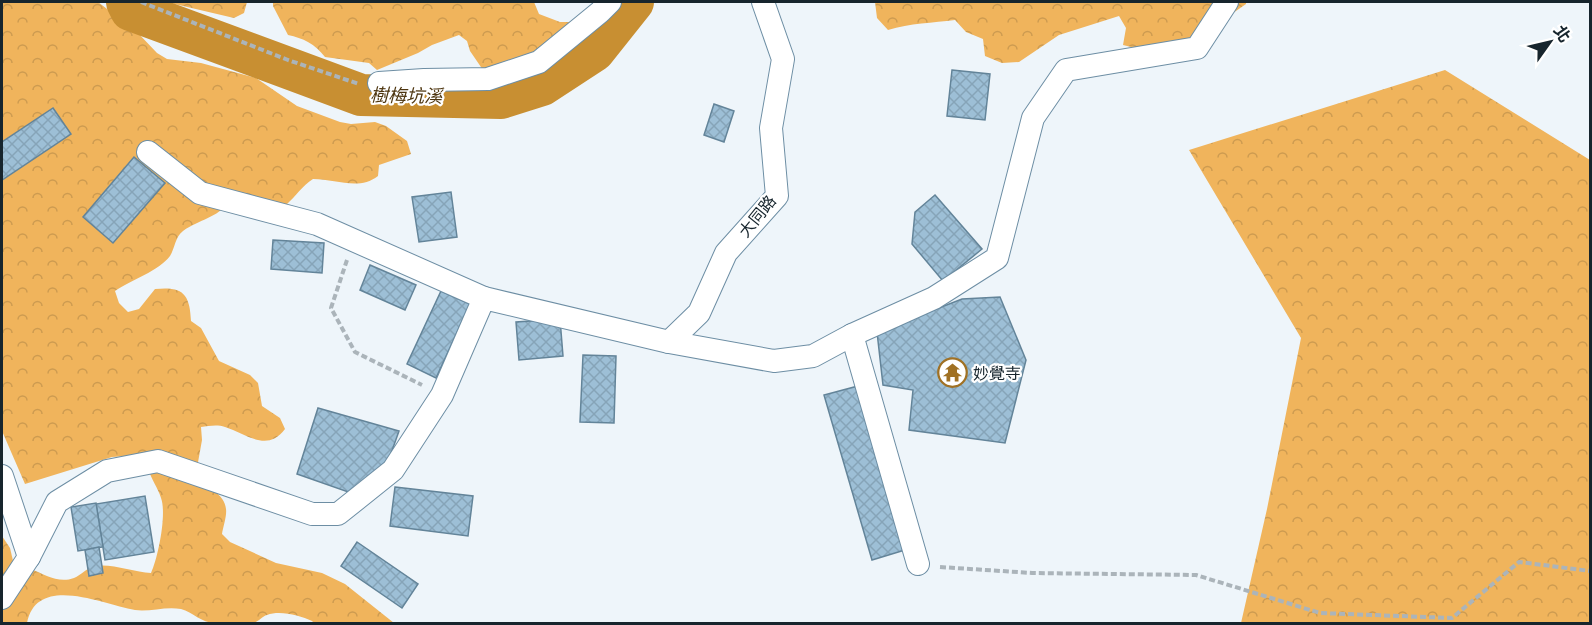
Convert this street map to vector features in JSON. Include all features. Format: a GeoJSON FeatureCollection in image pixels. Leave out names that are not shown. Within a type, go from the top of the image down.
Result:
{"type":"FeatureCollection","features":[{"type":"Feature","properties":{"kind":"street"},"geometry":{"type":"LineString","coordinates":[[380,83],[488,79],[539,62],[610,2]]}},
{"type":"Feature","properties":{"kind":"street","name":"大同路"},"geometry":{"type":"LineString","coordinates":[[669,342],[699,313],[726,253],[777,196],[771,128],[783,59],[763,2]]}},
{"type":"Feature","properties":{"kind":"street"},"geometry":{"type":"LineString","coordinates":[[148,152],[200,192],[317,224],[484,298],[669,342],[774,361],[813,356],[852,335],[934,298],[997,258],[1033,118],[1066,70],[1197,48],[1227,2]]}},
{"type":"Feature","properties":{"kind":"street"},"geometry":{"type":"LineString","coordinates":[[2,598],[29,557],[57,502],[107,471],[158,461],[312,514],[338,514],[393,470],[442,395],[484,298]]}},
{"type":"Feature","properties":{"kind":"street"},"geometry":{"type":"LineString","coordinates":[[852,335],[918,564]]}},
{"type":"Feature","properties":{"kind":"street"},"geometry":{"type":"LineString","coordinates":[[2,476],[29,557]]}},
{"type":"Feature","properties":{"kind":"path"},"geometry":{"type":"LineString","coordinates":[[141,2],[358,84],[380,83]]}},
{"type":"Feature","properties":{"kind":"path"},"geometry":{"type":"LineString","coordinates":[[354,240],[331,308],[354,352],[442,395]]}},
{"type":"Feature","properties":{"kind":"path"},"geometry":{"type":"LineString","coordinates":[[918,564],[947,569],[1032,573],[1196,574],[1320,613],[1452,618],[1520,562],[1590,572]]}},
{"type":"Feature","properties":{"kind":"green space"},"geometry":{"type":"Polygon","coordinates":[[[2,2],[98,2],[167,59],[201,63],[256,78],[297,106],[340,122],[351,124],[375,122],[386,126],[407,141],[411,154],[379,165],[378,176],[363,183],[313,179],[286,205],[229,202],[219,212],[183,231],[178,236],[170,256],[159,266],[115,291],[119,303],[128,312],[139,309],[155,289],[172,289],[183,294],[189,304],[191,321],[201,328],[219,361],[250,375],[258,383],[262,406],[280,418],[285,429],[271,440],[264,441],[222,426],[201,427],[202,440],[195,479],[214,491],[225,504],[226,515],[222,534],[230,542],[276,563],[322,573],[345,584],[394,623],[314,623],[296,616],[278,613],[265,616],[254,623],[210,623],[181,609],[135,610],[90,599],[57,596],[44,599],[33,608],[27,623],[2,624],[2,604],[30,569],[62,580],[74,578],[90,568],[101,565],[151,573],[159,547],[163,505],[148,468],[160,466],[169,453],[112,457],[25,484],[2,431],[2,2]]]}},
{"type":"Feature","properties":{"kind":"green space"},"geometry":{"type":"Polygon","coordinates":[[[166,2],[247,2],[244,13],[234,18],[166,2]]]}},
{"type":"Feature","properties":{"kind":"green space"},"geometry":{"type":"Polygon","coordinates":[[[273,2],[534,2],[539,14],[560,22],[572,22],[538,64],[483,70],[470,51],[467,41],[459,35],[377,70],[369,63],[325,57],[308,42],[288,35],[273,2]]]}},
{"type":"Feature","properties":{"kind":"green space"},"geometry":{"type":"Polygon","coordinates":[[[875,2],[1246,2],[1246,4],[1200,36],[1139,49],[1123,45],[1126,28],[1119,16],[1059,35],[1019,62],[1002,63],[985,56],[983,39],[966,32],[955,20],[888,30],[877,18],[875,2]]]}},
{"type":"Feature","properties":{"kind":"green space"},"geometry":{"type":"Polygon","coordinates":[[[1445,70],[1590,160],[1590,623],[1241,623],[1267,509],[1301,338],[1189,150],[1445,70]]]}},
{"type":"Feature","properties":{"kind":"green space"},"geometry":{"type":"Polygon","coordinates":[[[2,536],[10,548],[14,565],[2,582],[2,536]]]}},
{"type":"Feature","properties":{"kind":"building"},"geometry":{"type":"Polygon","coordinates":[[[952,70],[990,74],[985,120],[947,116],[952,70]]]}},
{"type":"Feature","properties":{"kind":"building"},"geometry":{"type":"Polygon","coordinates":[[[714,104],[734,111],[724,142],[704,135],[714,104]]]}},
{"type":"Feature","properties":{"kind":"building"},"geometry":{"type":"Polygon","coordinates":[[[53,108],[71,134],[2,180],[2,142],[53,108]]]}},
{"type":"Feature","properties":{"kind":"building"},"geometry":{"type":"Polygon","coordinates":[[[134,157],[165,183],[113,243],[83,217],[134,157]]]}},
{"type":"Feature","properties":{"kind":"building"},"geometry":{"type":"Polygon","coordinates":[[[451,192],[457,237],[419,242],[412,197],[451,192]]]}},
{"type":"Feature","properties":{"kind":"building"},"geometry":{"type":"Polygon","coordinates":[[[935,195],[982,249],[943,281],[912,244],[915,212],[935,195]]]}},
{"type":"Feature","properties":{"kind":"building"},"geometry":{"type":"Polygon","coordinates":[[[273,240],[324,243],[322,273],[271,269],[273,240]]]}},
{"type":"Feature","properties":{"kind":"building"},"geometry":{"type":"Polygon","coordinates":[[[370,265],[416,285],[405,310],[360,290],[370,265]]]}},
{"type":"Feature","properties":{"kind":"building"},"geometry":{"type":"Polygon","coordinates":[[[441,291],[470,304],[436,378],[407,364],[441,291]]]}},
{"type":"Feature","properties":{"kind":"building","name":"妙覺寺"},"geometry":{"type":"Polygon","coordinates":[[[1000,297],[1026,360],[1005,443],[909,430],[913,390],[883,385],[877,332],[962,299],[1000,297]]]}},
{"type":"Feature","properties":{"kind":"building"},"geometry":{"type":"Polygon","coordinates":[[[560,319],[563,356],[519,360],[516,322],[560,319]]]}},
{"type":"Feature","properties":{"kind":"building"},"geometry":{"type":"Polygon","coordinates":[[[583,355],[616,356],[614,423],[580,422],[583,355]]]}},
{"type":"Feature","properties":{"kind":"building"},"geometry":{"type":"Polygon","coordinates":[[[858,386],[905,550],[872,560],[824,395],[858,386]]]}},
{"type":"Feature","properties":{"kind":"building"},"geometry":{"type":"Polygon","coordinates":[[[318,408],[399,431],[389,459],[351,493],[297,474],[318,408]]]}},
{"type":"Feature","properties":{"kind":"building"},"geometry":{"type":"Polygon","coordinates":[[[395,487],[473,496],[468,536],[390,526],[395,487]]]}},
{"type":"Feature","properties":{"kind":"building"},"geometry":{"type":"Polygon","coordinates":[[[145,496],[154,552],[105,560],[96,504],[145,496]]]}},
{"type":"Feature","properties":{"kind":"building"},"geometry":{"type":"Polygon","coordinates":[[[96,503],[103,547],[78,551],[71,507],[96,503]]]}},
{"type":"Feature","properties":{"kind":"building"},"geometry":{"type":"Polygon","coordinates":[[[357,542],[418,584],[402,608],[341,566],[357,542]]]}},
{"type":"Feature","properties":{"kind":"building"},"geometry":{"type":"Polygon","coordinates":[[[99,547],[103,573],[89,576],[85,550],[99,547]]]}},
{"type":"Feature","properties":{"kind":"waterway","name":"樹梅坑溪"},"geometry":{"type":"LineString","coordinates":[[127,2],[131,10],[361,95],[501,98],[542,85],[594,51],[633,2]]}},
{"type":"Feature","properties":{"kind":"place","name":"妙覺寺"},"geometry":{"type":"Point","coordinates":[952,373]}}]}
